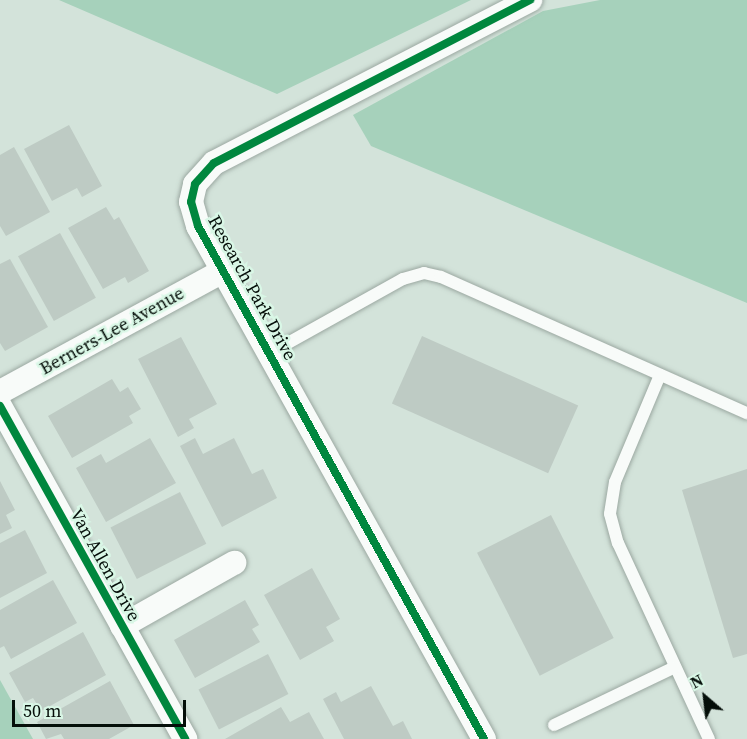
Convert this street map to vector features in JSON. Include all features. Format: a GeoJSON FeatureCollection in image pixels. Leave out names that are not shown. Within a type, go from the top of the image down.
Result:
{"type":"FeatureCollection","features":[{"type":"Feature","properties":{"kind":"street","name":"Research Park Drive"},"geometry":{"type":"LineString","coordinates":[[484,739],[225,270],[198,226],[191,202],[195,184],[214,163],[530,0]]}},
{"type":"Feature","properties":{"kind":"street","name":"Berners-Lee Avenue"},"geometry":{"type":"LineString","coordinates":[[0,392],[225,270]]}},
{"type":"Feature","properties":{"kind":"street","name":"Van Allen Drive"},"geometry":{"type":"LineString","coordinates":[[0,406],[185,739]]}},
{"type":"Feature","properties":{"kind":"street"},"geometry":{"type":"LineString","coordinates":[[122,626],[234,563]]}},
{"type":"Feature","properties":{"kind":"lane"},"geometry":{"type":"LineString","coordinates":[[270,353],[404,279],[424,273],[441,277],[747,413]]}},
{"type":"Feature","properties":{"kind":"lane"},"geometry":{"type":"LineString","coordinates":[[660,375],[615,482],[610,514],[618,543],[709,739]]}},
{"type":"Feature","properties":{"kind":"lane"},"geometry":{"type":"LineString","coordinates":[[554,725],[675,667]]}},
{"type":"Feature","properties":{"kind":"green space"},"geometry":{"type":"Polygon","coordinates":[[[59,0],[471,0],[277,94],[59,0]]]}},
{"type":"Feature","properties":{"kind":"green space"},"geometry":{"type":"Polygon","coordinates":[[[600,0],[747,0],[747,303],[371,146],[353,115],[543,11],[600,0]]]}},
{"type":"Feature","properties":{"kind":"green space"},"geometry":{"type":"Polygon","coordinates":[[[0,680],[33,739],[0,739],[0,680]]]}},
{"type":"Feature","properties":{"kind":"building"},"geometry":{"type":"Polygon","coordinates":[[[69,125],[102,186],[82,197],[77,188],[52,201],[24,149],[69,125]]]}},
{"type":"Feature","properties":{"kind":"building"},"geometry":{"type":"Polygon","coordinates":[[[14,147],[50,212],[6,236],[0,226],[0,155],[14,147]]]}},
{"type":"Feature","properties":{"kind":"building"},"geometry":{"type":"Polygon","coordinates":[[[106,207],[114,220],[119,217],[149,271],[128,283],[125,277],[103,289],[68,228],[106,207]]]}},
{"type":"Feature","properties":{"kind":"building"},"geometry":{"type":"Polygon","coordinates":[[[60,233],[96,298],[54,321],[18,256],[60,233]]]}},
{"type":"Feature","properties":{"kind":"building"},"geometry":{"type":"Polygon","coordinates":[[[10,259],[48,327],[5,351],[0,343],[0,264],[10,259]]]}},
{"type":"Feature","properties":{"kind":"building"},"geometry":{"type":"Polygon","coordinates":[[[422,336],[578,406],[548,473],[392,404],[422,336]]]}},
{"type":"Feature","properties":{"kind":"building"},"geometry":{"type":"Polygon","coordinates":[[[181,337],[217,404],[189,419],[194,428],[178,437],[138,359],[181,337]]]}},
{"type":"Feature","properties":{"kind":"building"},"geometry":{"type":"Polygon","coordinates":[[[112,379],[120,392],[128,387],[141,409],[129,416],[133,423],[72,458],[48,416],[112,379]]]}},
{"type":"Feature","properties":{"kind":"building"},"geometry":{"type":"Polygon","coordinates":[[[150,438],[176,483],[106,522],[76,468],[101,454],[106,463],[150,438]]]}},
{"type":"Feature","properties":{"kind":"building"},"geometry":{"type":"Polygon","coordinates":[[[195,438],[203,454],[234,438],[252,474],[263,469],[277,498],[222,527],[180,446],[195,438]]]}},
{"type":"Feature","properties":{"kind":"building"},"geometry":{"type":"Polygon","coordinates":[[[747,469],[747,654],[733,658],[682,490],[747,469]]]}},
{"type":"Feature","properties":{"kind":"building"},"geometry":{"type":"Polygon","coordinates":[[[0,481],[15,510],[6,515],[12,528],[0,534],[0,481]]]}},
{"type":"Feature","properties":{"kind":"building"},"geometry":{"type":"Polygon","coordinates":[[[180,492],[206,544],[137,579],[111,527],[180,492]]]}},
{"type":"Feature","properties":{"kind":"building"},"geometry":{"type":"Polygon","coordinates":[[[551,515],[614,638],[540,676],[477,553],[551,515]]]}},
{"type":"Feature","properties":{"kind":"building"},"geometry":{"type":"Polygon","coordinates":[[[25,530],[47,573],[0,598],[0,543],[25,530]]]}},
{"type":"Feature","properties":{"kind":"building"},"geometry":{"type":"Polygon","coordinates":[[[312,568],[340,619],[326,627],[334,641],[300,660],[264,595],[312,568]]]}},
{"type":"Feature","properties":{"kind":"building"},"geometry":{"type":"Polygon","coordinates":[[[53,580],[77,623],[11,659],[4,646],[0,648],[0,610],[53,580]]]}},
{"type":"Feature","properties":{"kind":"building"},"geometry":{"type":"Polygon","coordinates":[[[245,600],[259,625],[252,629],[260,642],[195,678],[174,640],[245,600]]]}},
{"type":"Feature","properties":{"kind":"building"},"geometry":{"type":"Polygon","coordinates":[[[83,632],[106,675],[41,711],[33,698],[25,702],[9,673],[83,632]]]}},
{"type":"Feature","properties":{"kind":"building"},"geometry":{"type":"Polygon","coordinates":[[[268,654],[288,694],[219,730],[199,689],[268,654]]]}},
{"type":"Feature","properties":{"kind":"building"},"geometry":{"type":"Polygon","coordinates":[[[110,681],[134,725],[109,739],[64,739],[61,734],[46,739],[37,722],[110,681]]]}},
{"type":"Feature","properties":{"kind":"building"},"geometry":{"type":"Polygon","coordinates":[[[371,686],[393,726],[403,721],[412,739],[344,739],[323,699],[336,692],[341,702],[371,686]]]}},
{"type":"Feature","properties":{"kind":"building"},"geometry":{"type":"Polygon","coordinates":[[[281,707],[290,722],[309,712],[324,739],[225,739],[281,707]]]}},
{"type":"Feature","properties":{"kind":"cycle path"},"geometry":{"type":"LineString","coordinates":[[484,739],[198,226],[191,202],[195,184],[214,163],[530,0]]}},
{"type":"Feature","properties":{"kind":"cycle path"},"geometry":{"type":"LineString","coordinates":[[0,406],[185,739]]}}]}
